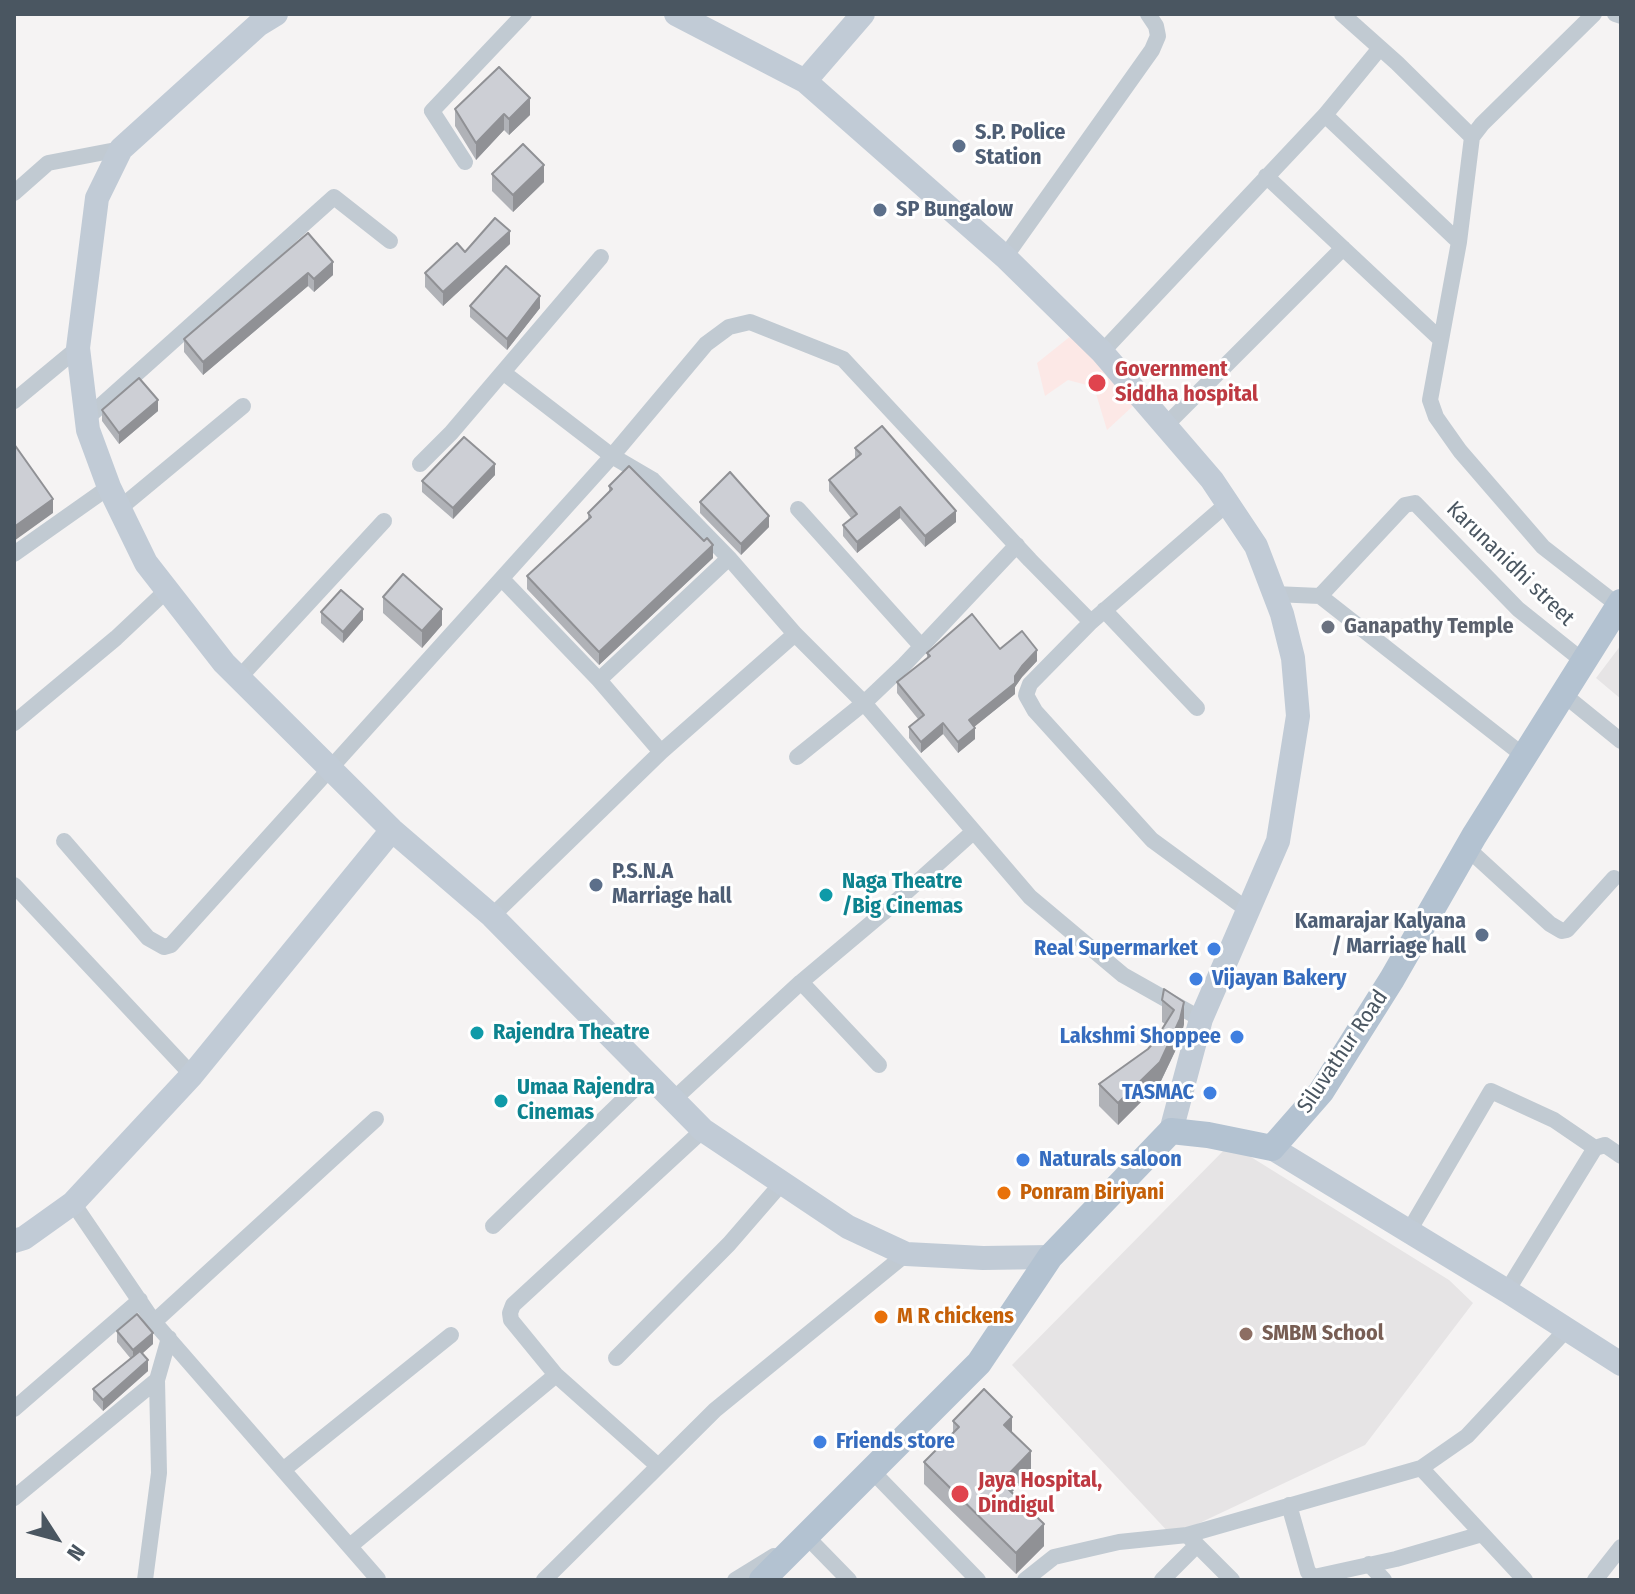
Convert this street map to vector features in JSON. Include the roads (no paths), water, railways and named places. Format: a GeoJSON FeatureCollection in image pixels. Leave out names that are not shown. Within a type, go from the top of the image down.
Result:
{"type":"FeatureCollection","features":[{"type":"Feature","properties":{"kind":"main road","name":"Siluvathur Road"},"geometry":{"type":"LineString","coordinates":[[1272,1148],[1321,1092],[1392,979],[1467,848],[1620,604]]}},
{"type":"Feature","properties":{"kind":"main road"},"geometry":{"type":"LineString","coordinates":[[762,1580],[979,1363],[1050,1257],[1171,1131],[1272,1148]]}},
{"type":"Feature","properties":{"kind":"street"},"geometry":{"type":"LineString","coordinates":[[276,14],[258,25],[121,149],[97,198],[78,348],[88,430],[114,498],[146,563],[224,663],[392,830],[492,916],[703,1130],[848,1227],[906,1254],[1050,1257]]}},
{"type":"Feature","properties":{"kind":"street"},"geometry":{"type":"LineString","coordinates":[[465,162],[432,111],[524,14]]}},
{"type":"Feature","properties":{"kind":"street"},"geometry":{"type":"LineString","coordinates":[[676,14],[805,81],[1005,257],[1102,352],[1212,480],[1256,546],[1293,658],[1298,716],[1278,841],[1201,1019],[1171,1131]]}},
{"type":"Feature","properties":{"kind":"street"},"geometry":{"type":"LineString","coordinates":[[805,81],[863,14]]}},
{"type":"Feature","properties":{"kind":"street"},"geometry":{"type":"LineString","coordinates":[[1005,257],[1152,50],[1158,36],[1148,14]]}},
{"type":"Feature","properties":{"kind":"street"},"geometry":{"type":"LineString","coordinates":[[1342,14],[1472,137]]}},
{"type":"Feature","properties":{"kind":"street"},"geometry":{"type":"LineString","coordinates":[[1594,14],[1472,137],[1459,242],[1430,400],[1436,417],[1460,451],[1543,547],[1620,604]]}},
{"type":"Feature","properties":{"kind":"street"},"geometry":{"type":"LineString","coordinates":[[1615,14],[1621,16]]}},
{"type":"Feature","properties":{"kind":"street"},"geometry":{"type":"LineString","coordinates":[[1102,352],[1325,115],[1380,48]]}},
{"type":"Feature","properties":{"kind":"street"},"geometry":{"type":"LineString","coordinates":[[1325,115],[1459,242]]}},
{"type":"Feature","properties":{"kind":"street"},"geometry":{"type":"LineString","coordinates":[[14,193],[48,163],[121,149]]}},
{"type":"Feature","properties":{"kind":"street"},"geometry":{"type":"LineString","coordinates":[[1266,176],[1440,339]]}},
{"type":"Feature","properties":{"kind":"street"},"geometry":{"type":"LineString","coordinates":[[87,418],[334,197],[390,241]]}},
{"type":"Feature","properties":{"kind":"street"},"geometry":{"type":"LineString","coordinates":[[1165,426],[1343,248]]}},
{"type":"Feature","properties":{"kind":"street"},"geometry":{"type":"LineString","coordinates":[[420,464],[504,373],[601,257]]}},
{"type":"Feature","properties":{"kind":"street"},"geometry":{"type":"LineString","coordinates":[[64,841],[148,938],[164,947],[171,945],[612,456],[706,344],[729,327],[750,322],[843,359],[1091,622]]}},
{"type":"Feature","properties":{"kind":"street"},"geometry":{"type":"LineString","coordinates":[[14,401],[78,348]]}},
{"type":"Feature","properties":{"kind":"street"},"geometry":{"type":"LineString","coordinates":[[504,373],[612,456],[653,480],[729,558],[795,634],[864,703],[1030,897],[1123,975],[1201,1019]]}},
{"type":"Feature","properties":{"kind":"street"},"geometry":{"type":"LineString","coordinates":[[14,554],[114,498],[243,406]]}},
{"type":"Feature","properties":{"kind":"street"},"geometry":{"type":"LineString","coordinates":[[1228,503],[1091,622],[1030,684],[1026,695],[1035,711],[1152,840],[1249,911]]}},
{"type":"Feature","properties":{"kind":"street","name":"Karunanidhi street"},"geometry":{"type":"LineString","coordinates":[[1320,596],[1405,505],[1415,503],[1518,609],[1583,661]]}},
{"type":"Feature","properties":{"kind":"street"},"geometry":{"type":"LineString","coordinates":[[798,509],[922,647]]}},
{"type":"Feature","properties":{"kind":"street"},"geometry":{"type":"LineString","coordinates":[[239,678],[384,521]]}},
{"type":"Feature","properties":{"kind":"street"},"geometry":{"type":"LineString","coordinates":[[797,757],[864,703],[922,647],[1017,545]]}},
{"type":"Feature","properties":{"kind":"street"},"geometry":{"type":"LineString","coordinates":[[599,680],[729,558]]}},
{"type":"Feature","properties":{"kind":"street"},"geometry":{"type":"LineString","coordinates":[[502,579],[599,680],[661,752]]}},
{"type":"Feature","properties":{"kind":"street"},"geometry":{"type":"LineString","coordinates":[[14,723],[116,638],[167,590]]}},
{"type":"Feature","properties":{"kind":"street"},"geometry":{"type":"LineString","coordinates":[[1274,594],[1320,596],[1524,756]]}},
{"type":"Feature","properties":{"kind":"street"},"geometry":{"type":"LineString","coordinates":[[1104,610],[1197,708]]}},
{"type":"Feature","properties":{"kind":"street"},"geometry":{"type":"LineString","coordinates":[[492,916],[661,752],[795,634]]}},
{"type":"Feature","properties":{"kind":"street"},"geometry":{"type":"LineString","coordinates":[[1563,694],[1621,741]]}},
{"type":"Feature","properties":{"kind":"street"},"geometry":{"type":"LineString","coordinates":[[17,1236],[73,1203],[192,1075],[392,830]]}},
{"type":"Feature","properties":{"kind":"street"},"geometry":{"type":"LineString","coordinates":[[673,1100],[801,982],[973,832]]}},
{"type":"Feature","properties":{"kind":"street"},"geometry":{"type":"LineString","coordinates":[[1467,848],[1550,924],[1562,931],[1567,930],[1614,878]]}},
{"type":"Feature","properties":{"kind":"street"},"geometry":{"type":"LineString","coordinates":[[18,898],[192,1075]]}},
{"type":"Feature","properties":{"kind":"street"},"geometry":{"type":"LineString","coordinates":[[801,982],[879,1065]]}},
{"type":"Feature","properties":{"kind":"street"},"geometry":{"type":"LineString","coordinates":[[493,1226],[650,1074]]}},
{"type":"Feature","properties":{"kind":"street"},"geometry":{"type":"LineString","coordinates":[[1409,1231],[1491,1091],[1554,1120],[1595,1148]]}},
{"type":"Feature","properties":{"kind":"street"},"geometry":{"type":"LineString","coordinates":[[154,1322],[376,1119]]}},
{"type":"Feature","properties":{"kind":"street"},"geometry":{"type":"LineString","coordinates":[[657,1465],[556,1375],[511,1320],[513,1305],[703,1130]]}},
{"type":"Feature","properties":{"kind":"street"},"geometry":{"type":"LineString","coordinates":[[1507,1291],[1595,1148],[1605,1145],[1621,1156]]}},
{"type":"Feature","properties":{"kind":"street"},"geometry":{"type":"LineString","coordinates":[[1272,1148],[1621,1364]]}},
{"type":"Feature","properties":{"kind":"street"},"geometry":{"type":"LineString","coordinates":[[616,1358],[729,1244],[781,1184]]}},
{"type":"Feature","properties":{"kind":"street"},"geometry":{"type":"LineString","coordinates":[[73,1203],[154,1322],[350,1546],[376,1580]]}},
{"type":"Feature","properties":{"kind":"street"},"geometry":{"type":"LineString","coordinates":[[544,1580],[715,1410],[906,1254]]}},
{"type":"Feature","properties":{"kind":"street"},"geometry":{"type":"LineString","coordinates":[[14,1409],[140,1300]]}},
{"type":"Feature","properties":{"kind":"street"},"geometry":{"type":"LineString","coordinates":[[1025,1580],[1054,1557],[1119,1542],[1192,1540],[1289,1505],[1421,1468],[1467,1436],[1567,1329]]}},
{"type":"Feature","properties":{"kind":"street"},"geometry":{"type":"LineString","coordinates":[[283,1470],[451,1335]]}},
{"type":"Feature","properties":{"kind":"street"},"geometry":{"type":"LineString","coordinates":[[145,1580],[159,1473],[157,1380],[169,1338]]}},
{"type":"Feature","properties":{"kind":"street"},"geometry":{"type":"LineString","coordinates":[[350,1546],[556,1375]]}},
{"type":"Feature","properties":{"kind":"street"},"geometry":{"type":"LineString","coordinates":[[14,1498],[157,1380]]}},
{"type":"Feature","properties":{"kind":"street"},"geometry":{"type":"LineString","coordinates":[[1421,1468],[1525,1580]]}},
{"type":"Feature","properties":{"kind":"street"},"geometry":{"type":"LineString","coordinates":[[872,1471],[978,1580]]}},
{"type":"Feature","properties":{"kind":"street"},"geometry":{"type":"LineString","coordinates":[[1289,1505],[1308,1572],[1314,1577],[1482,1534]]}},
{"type":"Feature","properties":{"kind":"street"},"geometry":{"type":"LineString","coordinates":[[735,1580],[806,1536]]}},
{"type":"Feature","properties":{"kind":"street"},"geometry":{"type":"LineString","coordinates":[[776,1580],[806,1536]]}},
{"type":"Feature","properties":{"kind":"street"},"geometry":{"type":"LineString","coordinates":[[806,1536],[849,1580]]}},
{"type":"Feature","properties":{"kind":"street"},"geometry":{"type":"LineString","coordinates":[[1162,1580],[1192,1540]]}},
{"type":"Feature","properties":{"kind":"street"},"geometry":{"type":"LineString","coordinates":[[1192,1540],[1232,1580]]}},
{"type":"Feature","properties":{"kind":"street"},"geometry":{"type":"LineString","coordinates":[[1595,1580],[1621,1547]]}},
{"type":"Feature","properties":{"kind":"street"},"geometry":{"type":"LineString","coordinates":[[1369,1564],[1384,1580]]}},
{"type":"Feature","properties":{"kind":"place","name":"S.P. Police Station"},"geometry":{"type":"Point","coordinates":[959,146]}},
{"type":"Feature","properties":{"kind":"place","name":"SP Bungalow"},"geometry":{"type":"Point","coordinates":[880,210]}},
{"type":"Feature","properties":{"kind":"place","name":"Government Siddha hospital"},"geometry":{"type":"Point","coordinates":[1097,383]}},
{"type":"Feature","properties":{"kind":"place","name":"Ganapathy Temple"},"geometry":{"type":"Point","coordinates":[1328,627]}},
{"type":"Feature","properties":{"kind":"place","name":"P.S.N.A Marriage hall"},"geometry":{"type":"Point","coordinates":[596,885]}},
{"type":"Feature","properties":{"kind":"place","name":"Naga Theatre /Big Cinemas"},"geometry":{"type":"Point","coordinates":[826,895]}},
{"type":"Feature","properties":{"kind":"place","name":"Kamarajar Kalyana / Marriage hall"},"geometry":{"type":"Point","coordinates":[1482,935]}},
{"type":"Feature","properties":{"kind":"place","name":"Real Supermarket"},"geometry":{"type":"Point","coordinates":[1214,949]}},
{"type":"Feature","properties":{"kind":"place","name":"Vijayan Bakery"},"geometry":{"type":"Point","coordinates":[1196,979]}},
{"type":"Feature","properties":{"kind":"place","name":"Rajendra Theatre"},"geometry":{"type":"Point","coordinates":[477,1033]}},
{"type":"Feature","properties":{"kind":"place","name":"Lakshmi Shoppee"},"geometry":{"type":"Point","coordinates":[1237,1037]}},
{"type":"Feature","properties":{"kind":"place","name":"TASMAC"},"geometry":{"type":"Point","coordinates":[1210,1093]}},
{"type":"Feature","properties":{"kind":"place","name":"Umaa Rajendra Cinemas"},"geometry":{"type":"Point","coordinates":[501,1101]}},
{"type":"Feature","properties":{"kind":"place","name":"Naturals saloon"},"geometry":{"type":"Point","coordinates":[1023,1160]}},
{"type":"Feature","properties":{"kind":"place","name":"Ponram Biriyani"},"geometry":{"type":"Point","coordinates":[1004,1193]}},
{"type":"Feature","properties":{"kind":"place","name":"M R chickens"},"geometry":{"type":"Point","coordinates":[881,1317]}},
{"type":"Feature","properties":{"kind":"place","name":"SMBM School"},"geometry":{"type":"Point","coordinates":[1246,1334]}},
{"type":"Feature","properties":{"kind":"place","name":"Friends store"},"geometry":{"type":"Point","coordinates":[820,1442]}},
{"type":"Feature","properties":{"kind":"place","name":"Jaya Hospital, Dindigul"},"geometry":{"type":"Point","coordinates":[960,1494]}}]}
